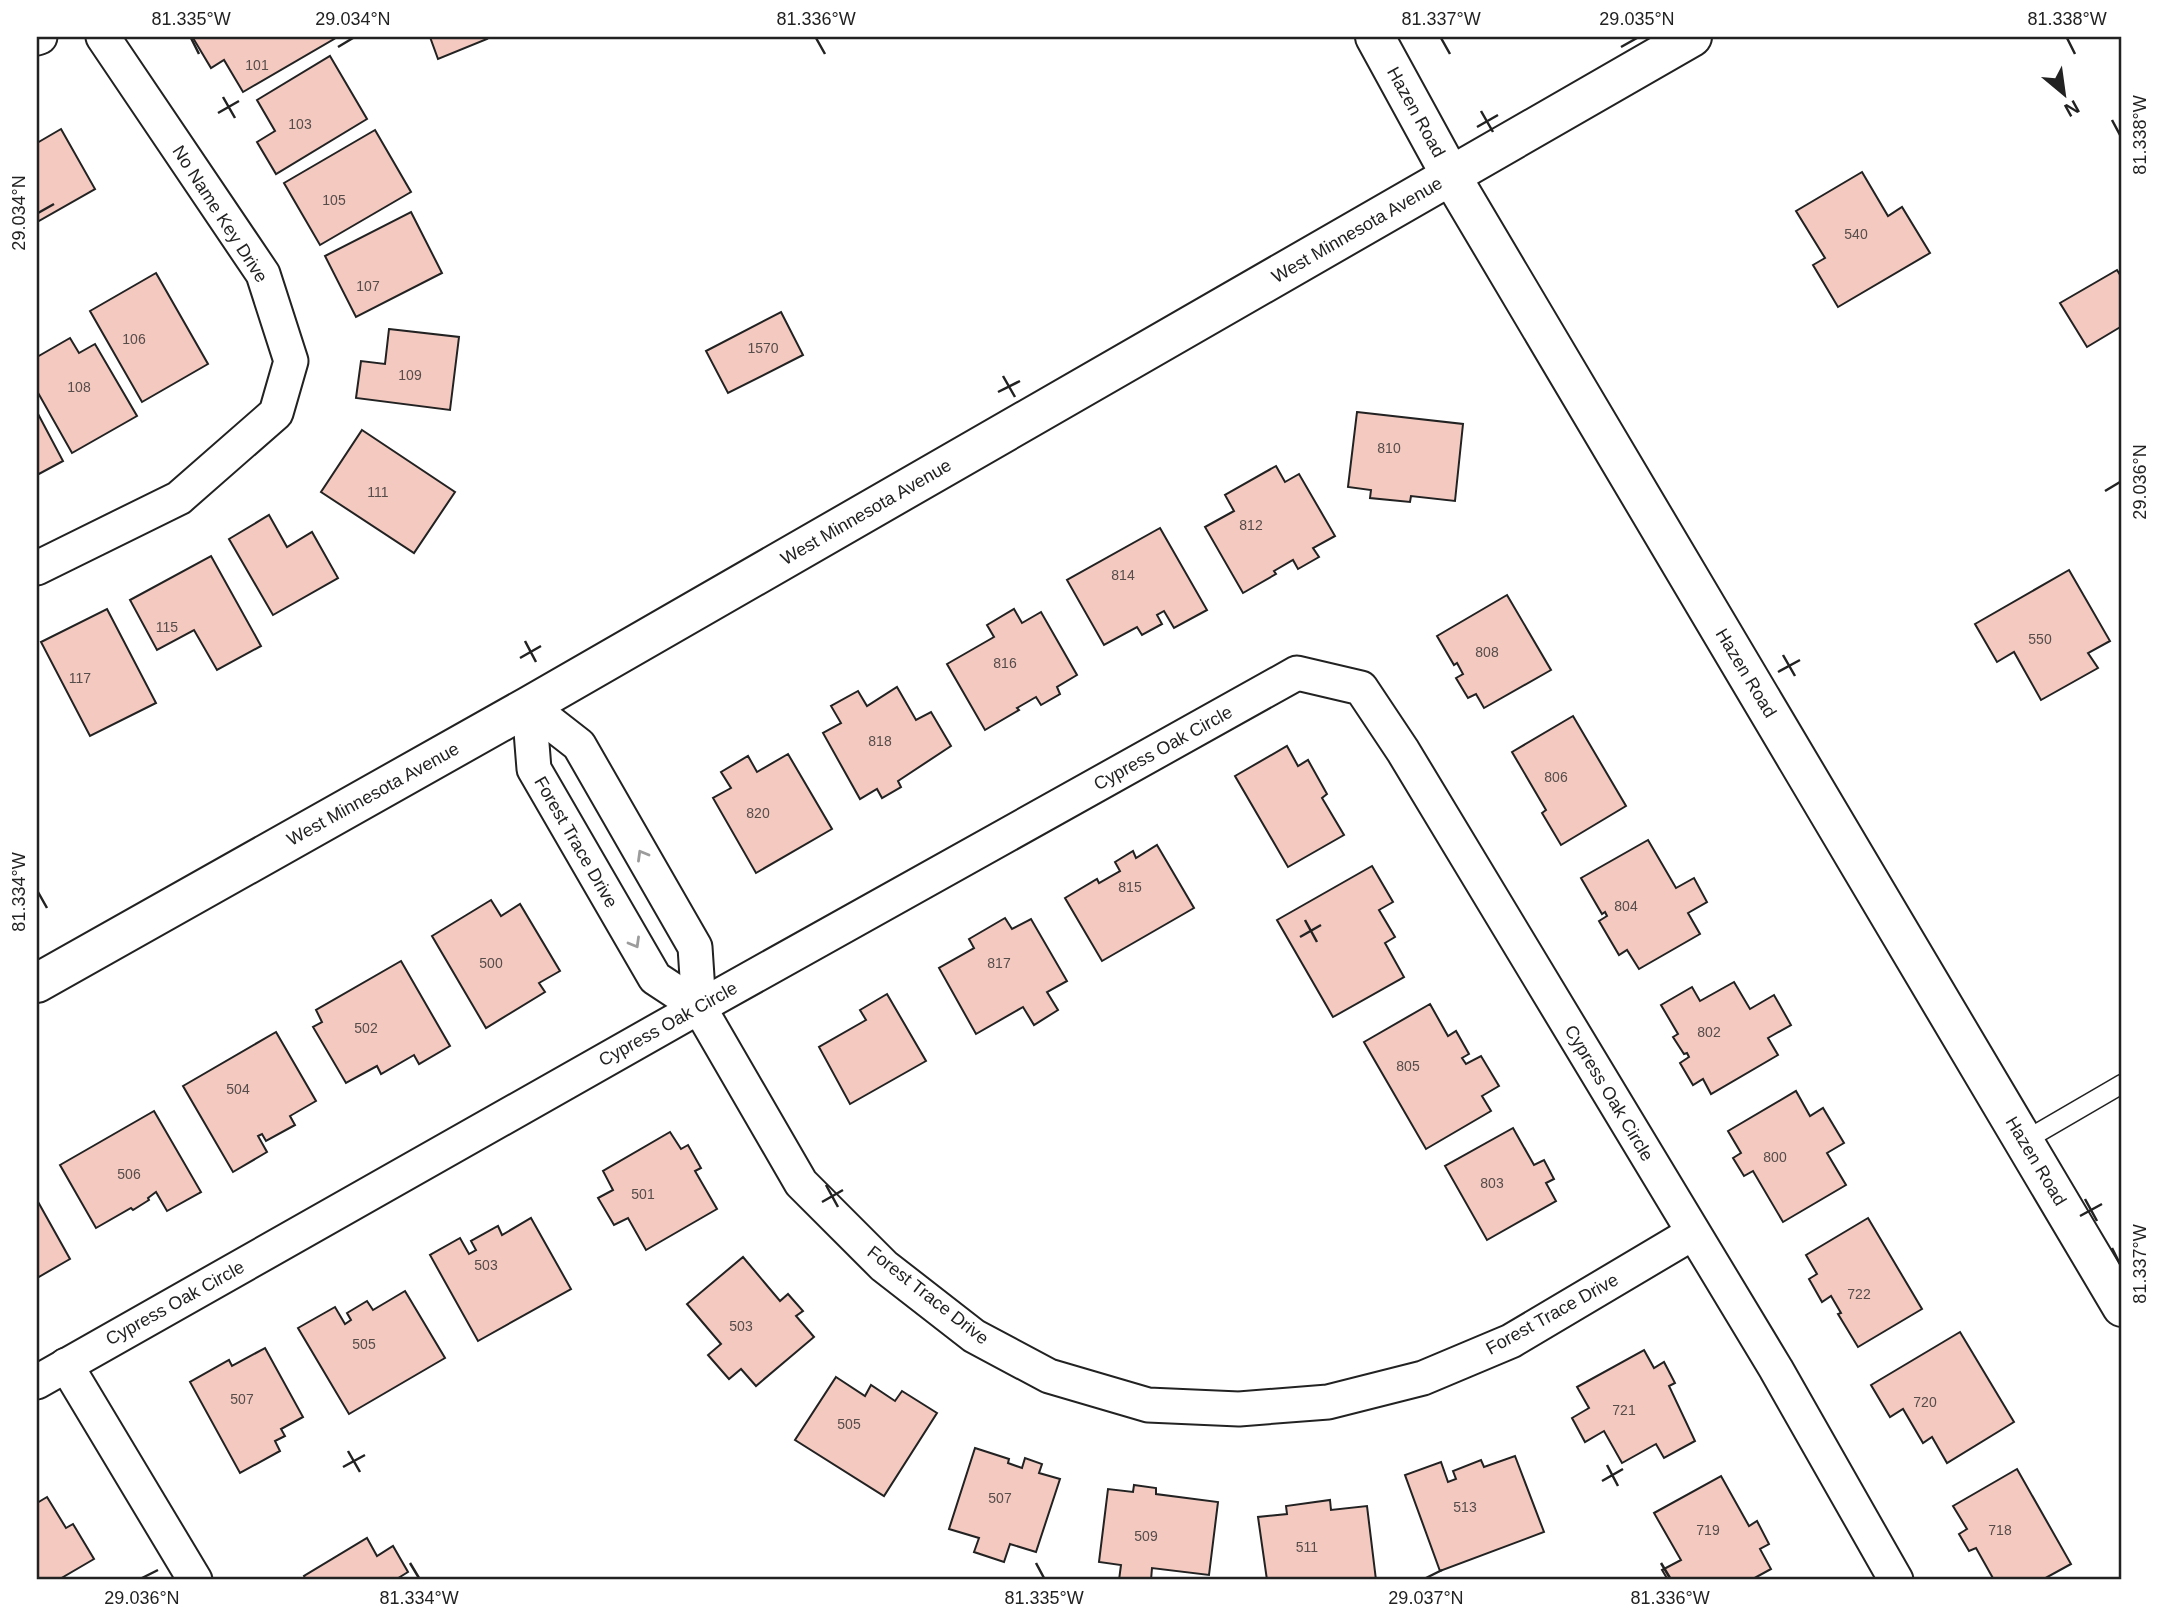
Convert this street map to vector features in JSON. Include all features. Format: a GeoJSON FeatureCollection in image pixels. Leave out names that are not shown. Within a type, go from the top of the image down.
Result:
{"type":"FeatureCollection","features":[{"type":"Feature","properties":{"kind":"street","name":"No Name Key Drive"},"geometry":{"type":"LineString","coordinates":[[37,568],[179,498],[276,413],[291,361],[263,274],[103,37]]}},
{"type":"Feature","properties":{"kind":"street","name":"Hazen Road"},"geometry":{"type":"LineString","coordinates":[[1375,37],[1451,176],[2122,1307]]}},
{"type":"Feature","properties":{"kind":"street","name":"West Minnesota Avenue"},"geometry":{"type":"LineString","coordinates":[[37,983],[529,706],[1692,37]]}},
{"type":"Feature","properties":{"kind":"street","name":"Cypress Oak Circle"},"geometry":{"type":"LineString","coordinates":[[37,1382],[699,1007],[1297,673],[1361,688],[1404,751],[1776,1369],[1896,1580]]}},
{"type":"Feature","properties":{"kind":"street","name":"Forest Trace Drive"},"geometry":{"type":"LineString","coordinates":[[529,706],[579,745],[695,947],[699,1007]]}},
{"type":"Feature","properties":{"kind":"street","name":"Forest Trace Drive"},"geometry":{"type":"LineString","coordinates":[[529,706],[534,769],[655,978],[699,1007],[802,1183],[884,1266],[974,1336],[1049,1376],[1148,1405],[1239,1409],[1328,1402],[1423,1378],[1511,1340],[1693,1233]]}},
{"type":"Feature","properties":{"kind":"street"},"geometry":{"type":"LineString","coordinates":[[66,1365],[195,1580]]}},
{"type":"Feature","properties":{"kind":"lane"},"geometry":{"type":"LineString","coordinates":[[2024,1141],[2122,1083]]}},
{"type":"Feature","properties":{"kind":"building"},"geometry":{"type":"Polygon","coordinates":[[[194,37],[334,39],[243,92],[224,60],[211,68],[194,37]]]}},
{"type":"Feature","properties":{"kind":"building"},"geometry":{"type":"Polygon","coordinates":[[[430,37],[486,37],[487,39],[438,59],[430,37]]]}},
{"type":"Feature","properties":{"kind":"building"},"geometry":{"type":"Polygon","coordinates":[[[330,56],[367,119],[276,174],[257,142],[275,131],[257,100],[330,56]]]}},
{"type":"Feature","properties":{"kind":"building"},"geometry":{"type":"Polygon","coordinates":[[[61,129],[95,189],[37,222],[37,143],[61,129]]]}},
{"type":"Feature","properties":{"kind":"building"},"geometry":{"type":"Polygon","coordinates":[[[375,130],[411,192],[320,245],[284,183],[375,130]]]}},
{"type":"Feature","properties":{"kind":"building"},"geometry":{"type":"Polygon","coordinates":[[[1862,172],[1888,216],[1902,207],[1930,253],[1838,307],[1813,265],[1825,258],[1796,211],[1862,172]]]}},
{"type":"Feature","properties":{"kind":"building"},"geometry":{"type":"Polygon","coordinates":[[[411,212],[442,273],[356,317],[325,256],[411,212]]]}},
{"type":"Feature","properties":{"kind":"building"},"geometry":{"type":"Polygon","coordinates":[[[2117,270],[2122,278],[2122,326],[2087,347],[2060,303],[2117,270]]]}},
{"type":"Feature","properties":{"kind":"building"},"geometry":{"type":"Polygon","coordinates":[[[156,273],[208,364],[142,402],[90,311],[156,273]]]}},
{"type":"Feature","properties":{"kind":"building"},"geometry":{"type":"Polygon","coordinates":[[[781,312],[803,355],[728,393],[706,351],[781,312]]]}},
{"type":"Feature","properties":{"kind":"building"},"geometry":{"type":"Polygon","coordinates":[[[389,329],[459,337],[450,410],[356,398],[361,361],[385,364],[389,329]]]}},
{"type":"Feature","properties":{"kind":"building"},"geometry":{"type":"Polygon","coordinates":[[[70,338],[79,353],[95,344],[137,416],[72,453],[37,391],[37,357],[70,338]]]}},
{"type":"Feature","properties":{"kind":"building"},"geometry":{"type":"Polygon","coordinates":[[[37,412],[63,461],[37,475],[37,412]]]}},
{"type":"Feature","properties":{"kind":"building"},"geometry":{"type":"Polygon","coordinates":[[[1357,412],[1463,424],[1455,501],[1411,496],[1410,502],[1370,498],[1371,490],[1348,487],[1357,412]]]}},
{"type":"Feature","properties":{"kind":"building"},"geometry":{"type":"Polygon","coordinates":[[[362,430],[455,492],[414,553],[321,492],[362,430]]]}},
{"type":"Feature","properties":{"kind":"building"},"geometry":{"type":"Polygon","coordinates":[[[1276,466],[1285,482],[1299,474],[1335,536],[1313,548],[1319,557],[1298,569],[1293,560],[1274,571],[1276,574],[1243,593],[1205,527],[1234,511],[1225,495],[1276,466]]]}},
{"type":"Feature","properties":{"kind":"building"},"geometry":{"type":"Polygon","coordinates":[[[269,515],[287,547],[312,532],[338,578],[273,615],[229,539],[269,515]]]}},
{"type":"Feature","properties":{"kind":"building"},"geometry":{"type":"Polygon","coordinates":[[[1160,528],[1207,610],[1174,628],[1164,611],[1157,615],[1162,624],[1142,635],[1137,627],[1104,645],[1067,580],[1160,528]]]}},
{"type":"Feature","properties":{"kind":"building"},"geometry":{"type":"Polygon","coordinates":[[[211,556],[261,646],[217,670],[194,630],[157,650],[130,600],[211,556]]]}},
{"type":"Feature","properties":{"kind":"building"},"geometry":{"type":"Polygon","coordinates":[[[2069,570],[2110,641],[2088,653],[2098,668],[2041,700],[2014,652],[1997,662],[1975,624],[2069,570]]]}},
{"type":"Feature","properties":{"kind":"building"},"geometry":{"type":"Polygon","coordinates":[[[1507,595],[1551,670],[1484,708],[1476,694],[1468,698],[1456,678],[1463,674],[1457,663],[1454,665],[1437,636],[1507,595]]]}},
{"type":"Feature","properties":{"kind":"building"},"geometry":{"type":"Polygon","coordinates":[[[107,609],[156,703],[90,736],[41,642],[107,609]]]}},
{"type":"Feature","properties":{"kind":"building"},"geometry":{"type":"Polygon","coordinates":[[[1014,609],[1022,623],[1041,612],[1077,675],[1057,687],[1060,694],[1041,705],[1036,697],[985,730],[947,664],[994,637],[987,625],[1014,609]]]}},
{"type":"Feature","properties":{"kind":"building"},"geometry":{"type":"Polygon","coordinates":[[[897,687],[916,720],[931,712],[951,746],[898,781],[901,787],[882,798],[877,789],[860,799],[823,733],[841,723],[831,706],[858,691],[867,706],[897,687]]]}},
{"type":"Feature","properties":{"kind":"building"},"geometry":{"type":"Polygon","coordinates":[[[1573,716],[1626,806],[1561,845],[1542,813],[1546,810],[1512,752],[1573,716]]]}},
{"type":"Feature","properties":{"kind":"building"},"geometry":{"type":"Polygon","coordinates":[[[1287,746],[1298,766],[1308,760],[1327,794],[1322,798],[1344,835],[1288,867],[1235,776],[1287,746]]]}},
{"type":"Feature","properties":{"kind":"building"},"geometry":{"type":"Polygon","coordinates":[[[788,754],[832,829],[756,873],[713,798],[731,788],[721,772],[748,756],[757,772],[788,754]]]}},
{"type":"Feature","properties":{"kind":"building"},"geometry":{"type":"Polygon","coordinates":[[[1648,840],[1676,888],[1694,878],[1707,902],[1688,913],[1700,934],[1639,969],[1627,950],[1619,955],[1599,921],[1607,916],[1605,912],[1602,914],[1581,878],[1648,840]]]}},
{"type":"Feature","properties":{"kind":"building"},"geometry":{"type":"Polygon","coordinates":[[[1157,845],[1194,908],[1102,961],[1065,898],[1097,879],[1099,883],[1120,871],[1115,862],[1133,851],[1136,858],[1157,845]]]}},
{"type":"Feature","properties":{"kind":"building"},"geometry":{"type":"Polygon","coordinates":[[[1372,866],[1393,902],[1379,910],[1395,937],[1385,943],[1404,977],[1333,1017],[1277,920],[1372,866]]]}},
{"type":"Feature","properties":{"kind":"building"},"geometry":{"type":"Polygon","coordinates":[[[491,900],[501,916],[520,904],[560,971],[539,983],[545,992],[486,1028],[432,936],[491,900]]]}},
{"type":"Feature","properties":{"kind":"building"},"geometry":{"type":"Polygon","coordinates":[[[1005,918],[1012,929],[1031,919],[1067,981],[1047,992],[1058,1010],[1034,1025],[1023,1007],[976,1034],[939,968],[974,948],[969,939],[1005,918]]]}},
{"type":"Feature","properties":{"kind":"building"},"geometry":{"type":"Polygon","coordinates":[[[401,961],[450,1046],[419,1064],[414,1055],[381,1074],[377,1066],[346,1083],[313,1027],[322,1022],[316,1010],[401,961]]]}},
{"type":"Feature","properties":{"kind":"building"},"geometry":{"type":"Polygon","coordinates":[[[1734,982],[1750,1009],[1774,995],[1791,1025],[1768,1038],[1778,1055],[1711,1094],[1703,1079],[1693,1085],[1680,1063],[1689,1057],[1673,1037],[1678,1034],[1661,1005],[1692,987],[1700,1001],[1734,982]]]}},
{"type":"Feature","properties":{"kind":"building"},"geometry":{"type":"Polygon","coordinates":[[[887,994],[926,1061],[850,1104],[819,1047],[866,1020],[860,1010],[887,994]]]}},
{"type":"Feature","properties":{"kind":"building"},"geometry":{"type":"Polygon","coordinates":[[[1430,1004],[1448,1036],[1456,1031],[1469,1054],[1462,1058],[1466,1064],[1481,1056],[1499,1086],[1482,1096],[1491,1111],[1426,1149],[1364,1042],[1430,1004]]]}},
{"type":"Feature","properties":{"kind":"building"},"geometry":{"type":"Polygon","coordinates":[[[276,1032],[316,1101],[290,1116],[295,1125],[266,1141],[262,1134],[258,1136],[267,1152],[233,1172],[183,1086],[276,1032]]]}},
{"type":"Feature","properties":{"kind":"building"},"geometry":{"type":"Polygon","coordinates":[[[1796,1091],[1810,1116],[1823,1108],[1844,1143],[1827,1153],[1846,1185],[1783,1222],[1753,1171],[1744,1176],[1733,1158],[1741,1153],[1728,1131],[1796,1091]]]}},
{"type":"Feature","properties":{"kind":"building"},"geometry":{"type":"Polygon","coordinates":[[[154,1111],[201,1192],[167,1211],[156,1192],[133,1210],[131,1208],[96,1228],[60,1165],[154,1111]]]}},
{"type":"Feature","properties":{"kind":"building"},"geometry":{"type":"Polygon","coordinates":[[[1513,1128],[1534,1165],[1544,1160],[1554,1179],[1546,1183],[1556,1201],[1487,1240],[1445,1166],[1513,1128]]]}},
{"type":"Feature","properties":{"kind":"building"},"geometry":{"type":"Polygon","coordinates":[[[670,1132],[681,1149],[688,1145],[701,1168],[695,1171],[717,1209],[646,1250],[628,1218],[614,1225],[598,1198],[613,1190],[603,1171],[670,1132]]]}},
{"type":"Feature","properties":{"kind":"building"},"geometry":{"type":"Polygon","coordinates":[[[37,1200],[70,1259],[37,1278],[37,1200]]]}},
{"type":"Feature","properties":{"kind":"building"},"geometry":{"type":"Polygon","coordinates":[[[531,1218],[571,1289],[478,1341],[430,1255],[460,1238],[469,1254],[476,1250],[471,1241],[498,1226],[502,1235],[531,1218]]]}},
{"type":"Feature","properties":{"kind":"building"},"geometry":{"type":"Polygon","coordinates":[[[1868,1218],[1922,1309],[1858,1347],[1838,1314],[1841,1313],[1831,1296],[1822,1302],[1809,1279],[1817,1274],[1806,1255],[1868,1218]]]}},
{"type":"Feature","properties":{"kind":"building"},"geometry":{"type":"Polygon","coordinates":[[[743,1257],[780,1301],[788,1294],[803,1311],[796,1316],[814,1337],[756,1386],[741,1369],[729,1379],[708,1355],[721,1344],[687,1304],[743,1257]]]}},
{"type":"Feature","properties":{"kind":"building"},"geometry":{"type":"Polygon","coordinates":[[[405,1291],[445,1358],[349,1414],[298,1328],[335,1307],[345,1324],[351,1320],[347,1313],[367,1301],[373,1310],[405,1291]]]}},
{"type":"Feature","properties":{"kind":"building"},"geometry":{"type":"Polygon","coordinates":[[[1960,1332],[2014,1422],[1947,1463],[1932,1437],[1923,1443],[1903,1409],[1890,1417],[1871,1385],[1960,1332]]]}},
{"type":"Feature","properties":{"kind":"building"},"geometry":{"type":"Polygon","coordinates":[[[265,1348],[303,1417],[281,1429],[285,1436],[275,1441],[280,1451],[240,1473],[190,1382],[229,1360],[232,1366],[265,1348]]]}},
{"type":"Feature","properties":{"kind":"building"},"geometry":{"type":"Polygon","coordinates":[[[1644,1350],[1654,1368],[1664,1362],[1675,1383],[1669,1386],[1695,1441],[1664,1458],[1656,1444],[1622,1463],[1604,1431],[1585,1442],[1572,1418],[1589,1408],[1577,1387],[1644,1350]]]}},
{"type":"Feature","properties":{"kind":"building"},"geometry":{"type":"Polygon","coordinates":[[[836,1377],[865,1396],[871,1385],[895,1401],[902,1391],[937,1413],[884,1496],[795,1440],[836,1377]]]}},
{"type":"Feature","properties":{"kind":"building"},"geometry":{"type":"Polygon","coordinates":[[[975,1448],[1009,1459],[1008,1463],[1022,1468],[1025,1458],[1042,1464],[1039,1473],[1060,1479],[1036,1552],[1010,1544],[1004,1562],[974,1552],[979,1538],[949,1529],[975,1448]]]}},
{"type":"Feature","properties":{"kind":"building"},"geometry":{"type":"Polygon","coordinates":[[[1515,1456],[1544,1532],[1440,1571],[1405,1475],[1441,1462],[1448,1482],[1456,1479],[1453,1471],[1481,1460],[1484,1467],[1515,1456]]]}},
{"type":"Feature","properties":{"kind":"building"},"geometry":{"type":"Polygon","coordinates":[[[2017,1469],[2071,1564],[2042,1580],[1994,1580],[1976,1548],[1969,1551],[1959,1534],[1967,1529],[1953,1506],[2017,1469]]]}},
{"type":"Feature","properties":{"kind":"building"},"geometry":{"type":"Polygon","coordinates":[[[1721,1476],[1749,1526],[1757,1521],[1769,1544],[1760,1549],[1771,1569],[1751,1580],[1668,1580],[1662,1570],[1681,1560],[1654,1513],[1721,1476]]]}},
{"type":"Feature","properties":{"kind":"building"},"geometry":{"type":"Polygon","coordinates":[[[1134,1485],[1156,1488],[1156,1494],[1218,1502],[1209,1575],[1152,1568],[1151,1580],[1119,1580],[1121,1565],[1099,1562],[1108,1489],[1133,1492],[1134,1485]]]}},
{"type":"Feature","properties":{"kind":"building"},"geometry":{"type":"Polygon","coordinates":[[[47,1497],[66,1528],[73,1524],[94,1559],[58,1580],[37,1580],[37,1503],[47,1497]]]}},
{"type":"Feature","properties":{"kind":"building"},"geometry":{"type":"Polygon","coordinates":[[[1330,1500],[1331,1510],[1367,1506],[1376,1580],[1267,1580],[1258,1517],[1287,1514],[1286,1506],[1330,1500]]]}},
{"type":"Feature","properties":{"kind":"building"},"geometry":{"type":"Polygon","coordinates":[[[367,1538],[377,1556],[393,1546],[408,1572],[395,1580],[306,1580],[304,1576],[367,1538]]]}}]}
